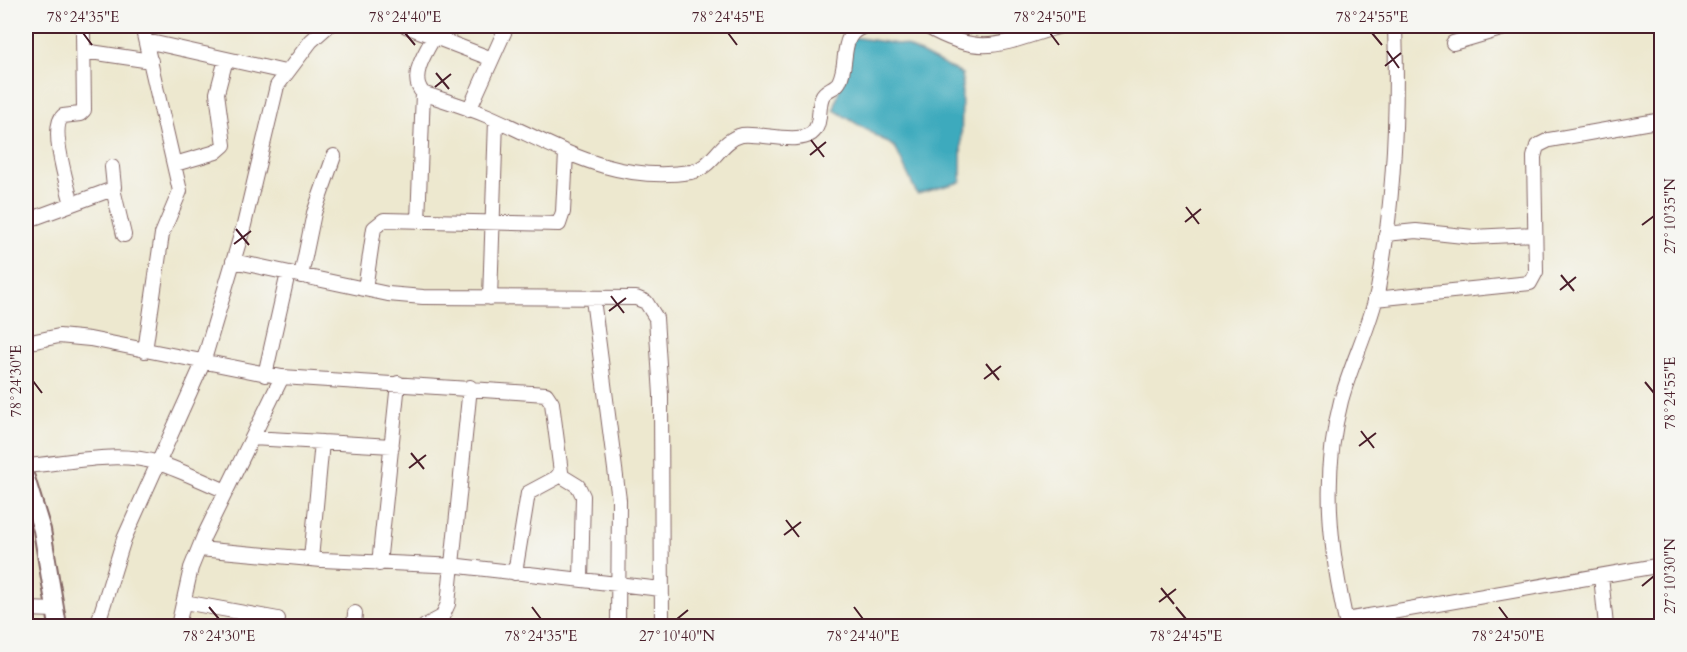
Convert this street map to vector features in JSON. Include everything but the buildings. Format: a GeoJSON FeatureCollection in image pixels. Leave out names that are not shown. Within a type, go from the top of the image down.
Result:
{"type":"FeatureCollection","features":[{"type":"Feature","properties":{"kind":"street"},"geometry":{"type":"LineString","coordinates":[[142,26],[180,191],[162,234],[145,351]]}},
{"type":"Feature","properties":{"kind":"street"},"geometry":{"type":"LineString","coordinates":[[97,627],[124,539],[203,363],[244,225],[271,102],[285,72],[328,26]]}},
{"type":"Feature","properties":{"kind":"street"},"geometry":{"type":"LineString","coordinates":[[406,26],[437,31],[492,59]]}},
{"type":"Feature","properties":{"kind":"street"},"geometry":{"type":"LineString","coordinates":[[469,110],[507,26]]}},
{"type":"Feature","properties":{"kind":"street"},"geometry":{"type":"LineString","coordinates":[[437,31],[416,75],[417,87],[423,93],[496,120],[566,153],[620,172],[692,172],[708,163],[724,145],[742,135],[796,138],[809,136],[817,127],[823,95],[839,82],[849,35],[856,28],[867,26]]}},
{"type":"Feature","properties":{"kind":"street"},"geometry":{"type":"LineString","coordinates":[[926,26],[963,44],[989,46],[1060,26]]}},
{"type":"Feature","properties":{"kind":"street"},"geometry":{"type":"LineString","coordinates":[[1395,26],[1397,67],[1392,204],[1375,299],[1341,401],[1334,432],[1328,487],[1331,536],[1347,623],[1662,565]]}},
{"type":"Feature","properties":{"kind":"street"},"geometry":{"type":"LineString","coordinates":[[1453,43],[1512,26]]}},
{"type":"Feature","properties":{"kind":"street"},"geometry":{"type":"LineString","coordinates":[[72,204],[60,160],[58,123],[63,116],[80,114],[84,110],[83,31]]}},
{"type":"Feature","properties":{"kind":"street"},"geometry":{"type":"LineString","coordinates":[[146,42],[285,72]]}},
{"type":"Feature","properties":{"kind":"street"},"geometry":{"type":"LineString","coordinates":[[84,51],[151,61]]}},
{"type":"Feature","properties":{"kind":"street"},"geometry":{"type":"LineString","coordinates":[[175,164],[216,152],[224,145],[218,93],[226,59]]}},
{"type":"Feature","properties":{"kind":"street"},"geometry":{"type":"LineString","coordinates":[[418,220],[423,93]]}},
{"type":"Feature","properties":{"kind":"street"},"geometry":{"type":"LineString","coordinates":[[489,298],[490,223],[496,120]]}},
{"type":"Feature","properties":{"kind":"street"},"geometry":{"type":"LineString","coordinates":[[1375,299],[1530,283],[1536,272],[1534,157],[1537,146],[1549,140],[1662,120]]}},
{"type":"Feature","properties":{"kind":"street"},"geometry":{"type":"LineString","coordinates":[[365,289],[374,228],[378,224],[391,220],[418,220],[559,224],[563,212],[566,153]]}},
{"type":"Feature","properties":{"kind":"street"},"geometry":{"type":"LineString","coordinates":[[265,375],[314,213],[334,156]]}},
{"type":"Feature","properties":{"kind":"street"},"geometry":{"type":"LineString","coordinates":[[112,167],[113,189],[124,234]]}},
{"type":"Feature","properties":{"kind":"street"},"geometry":{"type":"LineString","coordinates":[[26,221],[113,189]]}},
{"type":"Feature","properties":{"kind":"street"},"geometry":{"type":"LineString","coordinates":[[1386,234],[1416,231],[1473,237],[1535,234]]}},
{"type":"Feature","properties":{"kind":"street"},"geometry":{"type":"LineString","coordinates":[[233,261],[365,289],[423,297],[636,298],[646,302],[656,318],[661,395],[662,627]]}},
{"type":"Feature","properties":{"kind":"street"},"geometry":{"type":"LineString","coordinates":[[593,298],[619,500],[618,627]]}},
{"type":"Feature","properties":{"kind":"street"},"geometry":{"type":"LineString","coordinates":[[26,343],[59,336],[90,339],[282,378],[540,392],[549,397],[562,469],[560,475],[528,493],[514,573]]}},
{"type":"Feature","properties":{"kind":"street"},"geometry":{"type":"LineString","coordinates":[[178,627],[199,549],[282,378]]}},
{"type":"Feature","properties":{"kind":"street"},"geometry":{"type":"LineString","coordinates":[[378,564],[398,383]]}},
{"type":"Feature","properties":{"kind":"street"},"geometry":{"type":"LineString","coordinates":[[425,627],[446,611],[470,387]]}},
{"type":"Feature","properties":{"kind":"street"},"geometry":{"type":"LineString","coordinates":[[252,438],[392,446]]}},
{"type":"Feature","properties":{"kind":"street"},"geometry":{"type":"LineString","coordinates":[[311,559],[322,442]]}},
{"type":"Feature","properties":{"kind":"street"},"geometry":{"type":"LineString","coordinates":[[26,466],[119,458],[158,463],[226,491]]}},
{"type":"Feature","properties":{"kind":"street"},"geometry":{"type":"LineString","coordinates":[[560,475],[578,486],[583,496],[581,580]]}},
{"type":"Feature","properties":{"kind":"street"},"geometry":{"type":"LineString","coordinates":[[26,478],[42,530],[57,618],[26,609]]}},
{"type":"Feature","properties":{"kind":"street"},"geometry":{"type":"LineString","coordinates":[[199,549],[378,564],[450,566],[661,589]]}},
{"type":"Feature","properties":{"kind":"street"},"geometry":{"type":"LineString","coordinates":[[1601,576],[1606,627]]}},
{"type":"Feature","properties":{"kind":"street"},"geometry":{"type":"LineString","coordinates":[[184,602],[278,619]]}},
{"type":"Feature","properties":{"kind":"water"},"geometry":{"type":"Polygon","coordinates":[[[852,37],[905,45],[962,74],[961,182],[917,194],[895,147],[834,110],[852,37]]]}}]}
